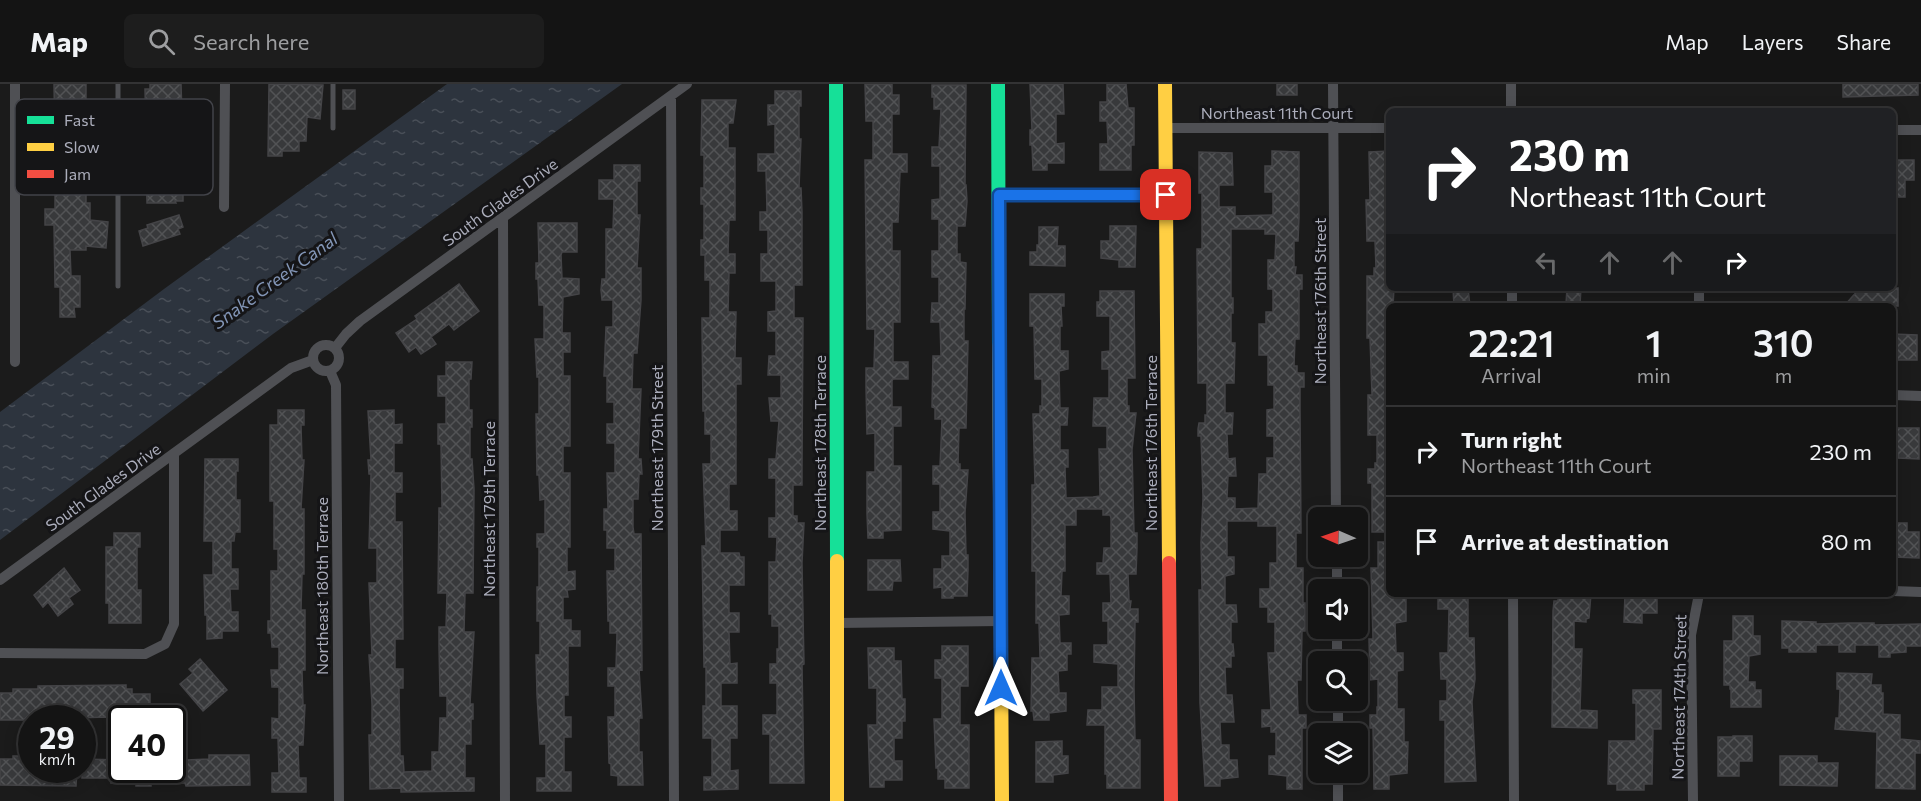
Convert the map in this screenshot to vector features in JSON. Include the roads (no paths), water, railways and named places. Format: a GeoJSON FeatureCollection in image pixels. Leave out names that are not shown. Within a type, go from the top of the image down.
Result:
{"type":"FeatureCollection","features":[{"type":"Feature","properties":{"kind":"street"},"geometry":{"type":"LineString","coordinates":[[15,84],[15,362]]}},
{"type":"Feature","properties":{"kind":"street"},"geometry":{"type":"LineString","coordinates":[[224,207],[225,84]]}},
{"type":"Feature","properties":{"kind":"street","name":"South Glades Drive"},"geometry":{"type":"LineString","coordinates":[[335,348],[360,321],[687,84]]}},
{"type":"Feature","properties":{"kind":"street","name":"Northeast 178th Terrace"},"geometry":{"type":"LineString","coordinates":[[836,84],[837,801]]}},
{"type":"Feature","properties":{"kind":"street"},"geometry":{"type":"LineString","coordinates":[[998,84],[1002,801]]}},
{"type":"Feature","properties":{"kind":"street","name":"Northeast 176th Terrace"},"geometry":{"type":"LineString","coordinates":[[1165,84],[1171,801]]}},
{"type":"Feature","properties":{"kind":"street","name":"Northeast 176th Street"},"geometry":{"type":"LineString","coordinates":[[1333,84],[1336,507]]}},
{"type":"Feature","properties":{"kind":"street"},"geometry":{"type":"LineString","coordinates":[[1511,84],[1511,108]]}},
{"type":"Feature","properties":{"kind":"street","name":"Northeast 179th Street"},"geometry":{"type":"LineString","coordinates":[[671,96],[674,801]]}},
{"type":"Feature","properties":{"kind":"street","name":"Northeast 11th Court"},"geometry":{"type":"LineString","coordinates":[[1166,128],[1386,128]]}},
{"type":"Feature","properties":{"kind":"street"},"geometry":{"type":"LineString","coordinates":[[1896,130],[1921,130]]}},
{"type":"Feature","properties":{"kind":"street"},"geometry":{"type":"LineString","coordinates":[[999,195],[1166,195]]}},
{"type":"Feature","properties":{"kind":"street","name":"Northeast 179th Terrace"},"geometry":{"type":"LineString","coordinates":[[503,218],[505,801]]}},
{"type":"Feature","properties":{"kind":"street"},"geometry":{"type":"LineString","coordinates":[[330,345],[335,348],[340,359],[336,367],[330,371],[320,370],[313,360],[315,351],[321,346],[330,345]]}},
{"type":"Feature","properties":{"kind":"street","name":"South Glades Drive"},"geometry":{"type":"LineString","coordinates":[[0,580],[291,368],[313,360]]}},
{"type":"Feature","properties":{"kind":"street","name":"Northeast 180th Terrace"},"geometry":{"type":"LineString","coordinates":[[330,371],[336,385],[339,801]]}},
{"type":"Feature","properties":{"kind":"street"},"geometry":{"type":"LineString","coordinates":[[1896,395],[1921,396]]}},
{"type":"Feature","properties":{"kind":"street"},"geometry":{"type":"LineString","coordinates":[[0,653],[146,654],[165,644],[174,624],[174,454]]}},
{"type":"Feature","properties":{"kind":"street"},"geometry":{"type":"LineString","coordinates":[[1896,591],[1921,592]]}},
{"type":"Feature","properties":{"kind":"street"},"geometry":{"type":"LineString","coordinates":[[1513,597],[1514,801]]}},
{"type":"Feature","properties":{"kind":"street","name":"Northeast 174th Street"},"geometry":{"type":"LineString","coordinates":[[1693,801],[1691,635],[1698,597]]}},
{"type":"Feature","properties":{"kind":"street"},"geometry":{"type":"LineString","coordinates":[[837,623],[1001,621]]}},
{"type":"Feature","properties":{"kind":"street"},"geometry":{"type":"LineString","coordinates":[[1338,783],[1338,801]]}},
{"type":"Feature","properties":{"kind":"lane"},"geometry":{"type":"LineString","coordinates":[[333,84],[333,128]]}},
{"type":"Feature","properties":{"kind":"lane"},"geometry":{"type":"LineString","coordinates":[[118,195],[118,286]]}},
{"type":"Feature","properties":{"kind":"water","name":"Snake Creek Canal"},"geometry":{"type":"Polygon","coordinates":[[[447,84],[622,84],[273,334],[0,540],[0,412],[164,289],[447,84]]]}}]}
